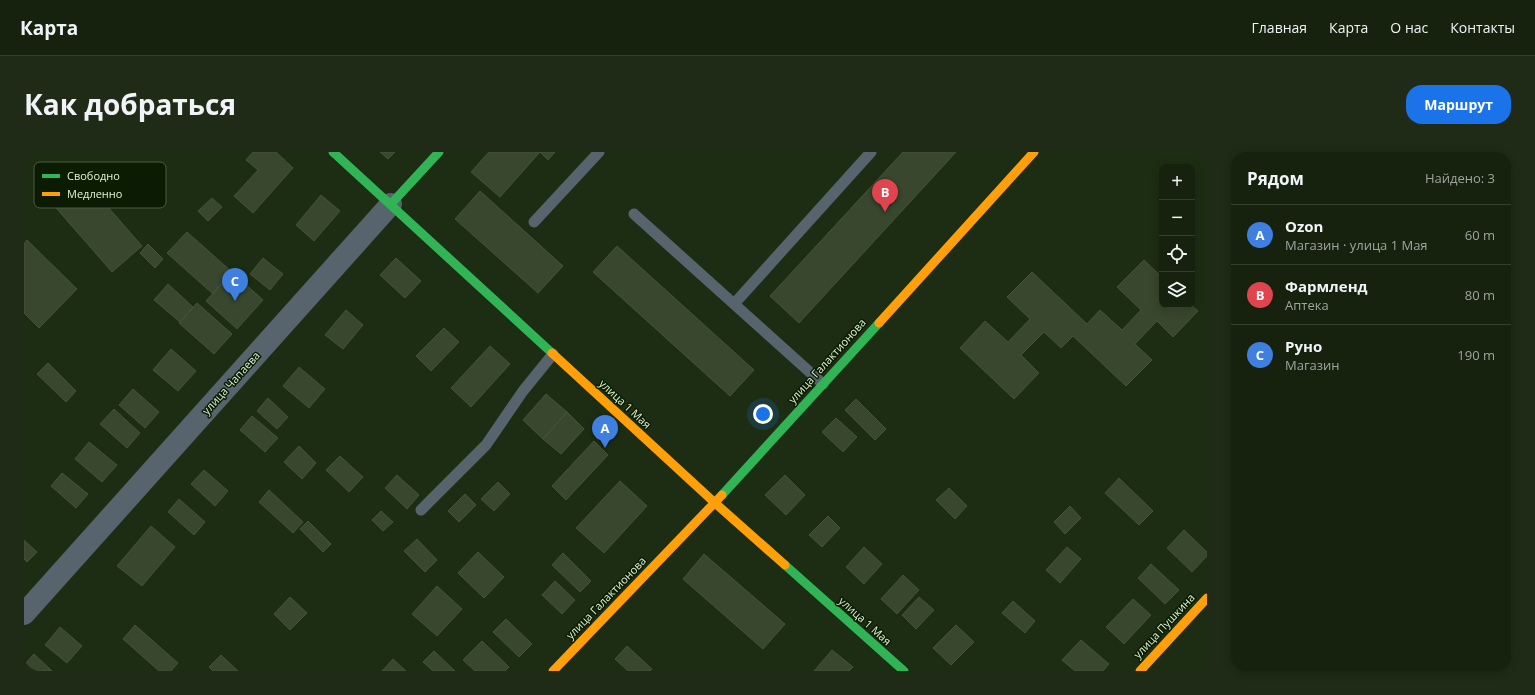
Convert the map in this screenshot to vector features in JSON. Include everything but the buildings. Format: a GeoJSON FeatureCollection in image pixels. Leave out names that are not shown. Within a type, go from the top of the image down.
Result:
{"type":"FeatureCollection","features":[{"type":"Feature","properties":{"kind":"main road","name":"улица 1 Мая"},"geometry":{"type":"LineString","coordinates":[[333,152],[714,503],[904,671]]}},
{"type":"Feature","properties":{"kind":"main road","name":"улица Чапаева"},"geometry":{"type":"LineString","coordinates":[[391,204],[439,152]]}},
{"type":"Feature","properties":{"kind":"main road","name":"улица Галактионова"},"geometry":{"type":"LineString","coordinates":[[552,671],[714,503],[1034,152]]}},
{"type":"Feature","properties":{"kind":"main road","name":"улица Пушкина"},"geometry":{"type":"LineString","coordinates":[[1140,671],[1207,598]]}},
{"type":"Feature","properties":{"kind":"street","name":"улица Чапаева"},"geometry":{"type":"LineString","coordinates":[[24,614],[391,204]]}},
{"type":"Feature","properties":{"kind":"lane"},"geometry":{"type":"LineString","coordinates":[[534,222],[599,152]]}},
{"type":"Feature","properties":{"kind":"lane"},"geometry":{"type":"LineString","coordinates":[[734,304],[871,152]]}},
{"type":"Feature","properties":{"kind":"lane"},"geometry":{"type":"LineString","coordinates":[[634,214],[823,384]]}},
{"type":"Feature","properties":{"kind":"lane"},"geometry":{"type":"LineString","coordinates":[[421,510],[486,445],[523,391],[553,354]]}},
{"type":"Feature","properties":{"kind":"traffic: fast"},"geometry":{"type":"LineString","coordinates":[[333,152],[552,353]]}},
{"type":"Feature","properties":{"kind":"traffic: fast"},"geometry":{"type":"LineString","coordinates":[[391,204],[439,152]]}},
{"type":"Feature","properties":{"kind":"traffic: fast"},"geometry":{"type":"LineString","coordinates":[[722,495],[879,323]]}},
{"type":"Feature","properties":{"kind":"traffic: fast"},"geometry":{"type":"LineString","coordinates":[[785,565],[904,671]]}},
{"type":"Feature","properties":{"kind":"traffic: slow"},"geometry":{"type":"LineString","coordinates":[[879,323],[1034,152]]}},
{"type":"Feature","properties":{"kind":"traffic: slow"},"geometry":{"type":"LineString","coordinates":[[552,353],[715,503],[785,565]]}},
{"type":"Feature","properties":{"kind":"traffic: slow"},"geometry":{"type":"LineString","coordinates":[[553,671],[722,495]]}},
{"type":"Feature","properties":{"kind":"traffic: slow"},"geometry":{"type":"LineString","coordinates":[[1140,671],[1207,598]]}},
{"type":"Feature","properties":{"kind":"place","name":"Фармленд"},"geometry":{"type":"Point","coordinates":[885,212]}},
{"type":"Feature","properties":{"kind":"place","name":"Руно"},"geometry":{"type":"Point","coordinates":[235,301]}},
{"type":"Feature","properties":{"kind":"place","name":"Ozon"},"geometry":{"type":"Point","coordinates":[605,448]}}]}
